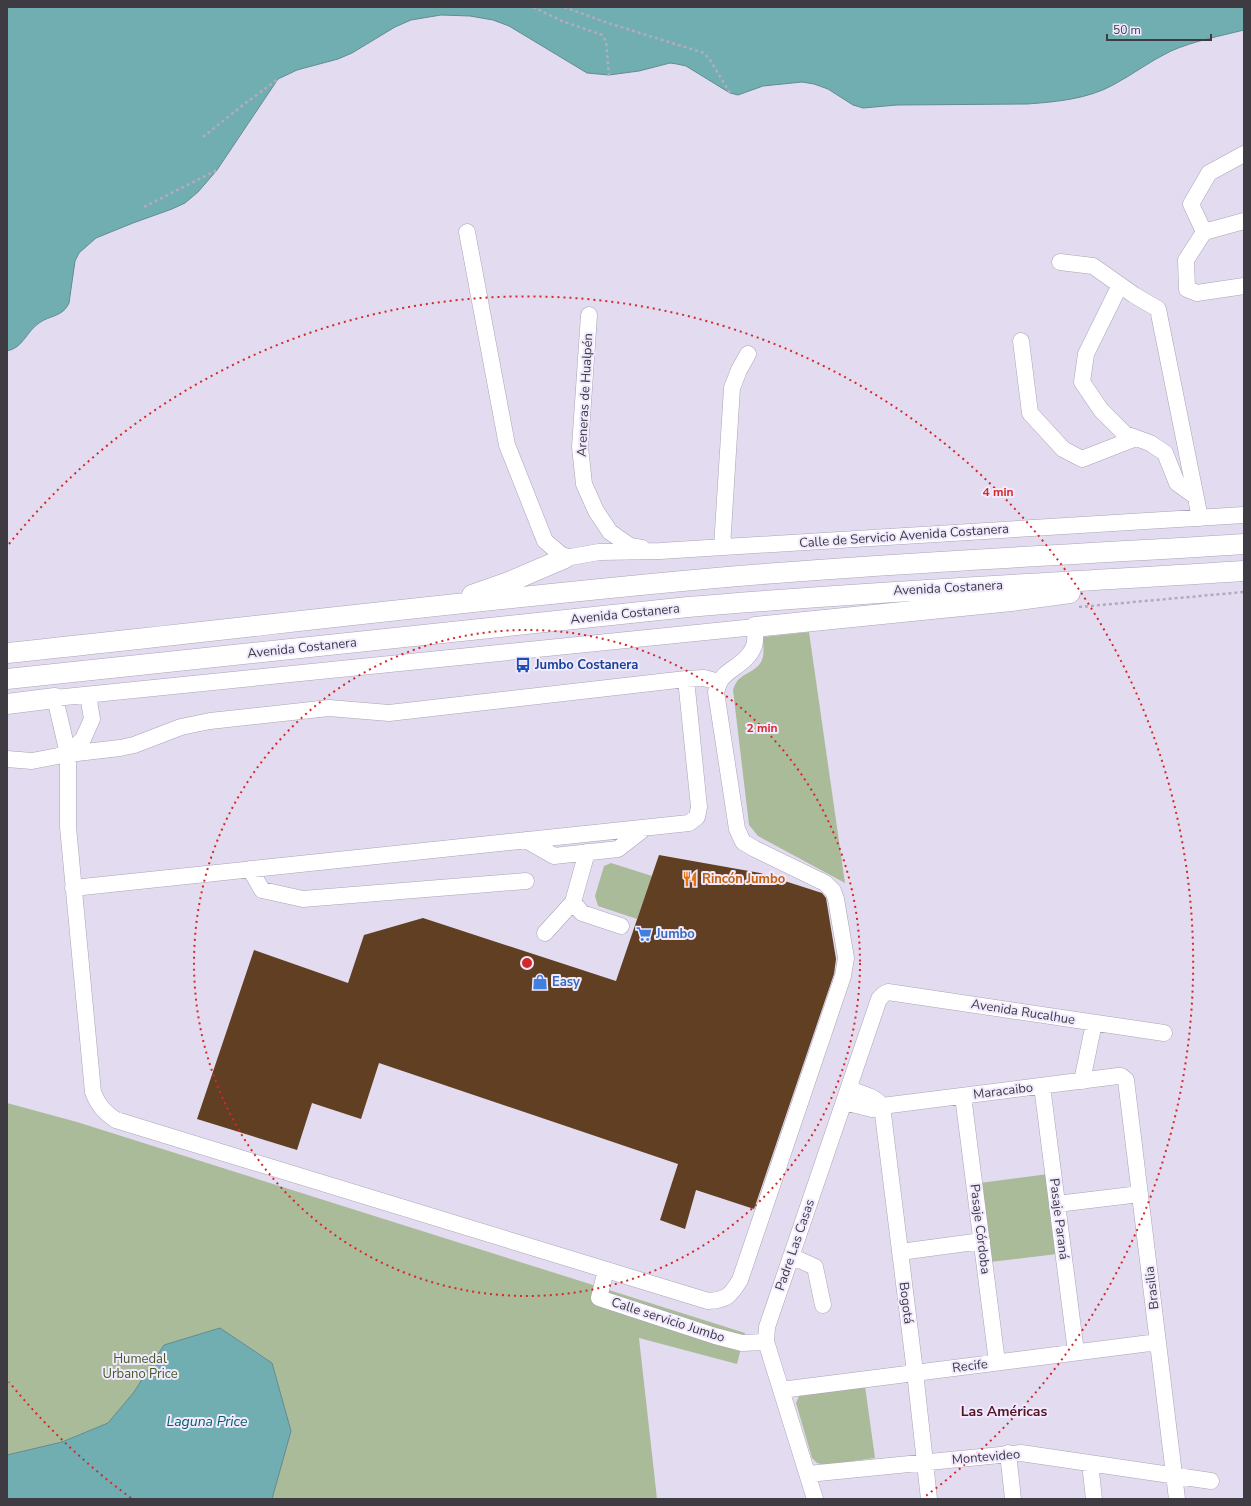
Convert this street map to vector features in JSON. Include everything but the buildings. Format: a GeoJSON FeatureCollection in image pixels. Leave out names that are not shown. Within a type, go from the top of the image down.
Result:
{"type":"FeatureCollection","features":[{"type":"Feature","properties":{"kind":"main road","name":"Avenida Costanera"},"geometry":{"type":"LineString","coordinates":[[7,653],[430,607],[784,573],[1244,544]]}},
{"type":"Feature","properties":{"kind":"main road"},"geometry":{"type":"LineString","coordinates":[[430,607],[486,590],[564,558]]}},
{"type":"Feature","properties":{"kind":"main road","name":"Avenida Costanera"},"geometry":{"type":"LineString","coordinates":[[7,679],[688,607],[846,594],[1244,571]]}},
{"type":"Feature","properties":{"kind":"main road"},"geometry":{"type":"LineString","coordinates":[[756,627],[1011,601],[1090,590],[1164,576]]}},
{"type":"Feature","properties":{"kind":"main road"},"geometry":{"type":"LineString","coordinates":[[7,704],[55,698]]}},
{"type":"Feature","properties":{"kind":"street"},"geometry":{"type":"LineString","coordinates":[[1204,232],[1191,204],[1209,173],[1244,154]]}},
{"type":"Feature","properties":{"kind":"street"},"geometry":{"type":"LineString","coordinates":[[1243,226],[1204,232],[1186,260],[1187,289],[1197,293],[1244,286]]}},
{"type":"Feature","properties":{"kind":"street"},"geometry":{"type":"LineString","coordinates":[[467,232],[507,445],[545,542],[564,558]]}},
{"type":"Feature","properties":{"kind":"street"},"geometry":{"type":"LineString","coordinates":[[1060,262],[1093,266],[1158,309],[1200,518]]}},
{"type":"Feature","properties":{"kind":"street"},"geometry":{"type":"LineString","coordinates":[[1120,285],[1086,354],[1082,382],[1101,410],[1125,434],[1150,443],[1165,453],[1177,483],[1195,496]]}},
{"type":"Feature","properties":{"kind":"street","name":"Areneras de Hualpén"},"geometry":{"type":"LineString","coordinates":[[589,315],[580,447],[584,484],[596,511],[610,532],[630,546],[660,551]]}},
{"type":"Feature","properties":{"kind":"street"},"geometry":{"type":"LineString","coordinates":[[1021,341],[1030,413],[1063,450],[1082,459],[1136,438]]}},
{"type":"Feature","properties":{"kind":"street"},"geometry":{"type":"LineString","coordinates":[[722,547],[732,388],[748,354]]}},
{"type":"Feature","properties":{"kind":"street","name":"Calle de Servicio Avenida Costanera"},"geometry":{"type":"LineString","coordinates":[[564,558],[599,552],[660,551],[1244,515]]}},
{"type":"Feature","properties":{"kind":"street"},"geometry":{"type":"LineString","coordinates":[[756,627],[755,645],[750,654],[741,664],[719,682],[716,692],[736,829],[743,842],[825,883],[833,891],[836,899],[846,958],[843,976],[740,1280],[732,1292],[721,1300],[708,1301],[116,1120],[105,1112],[97,1103],[93,1092],[73,888],[68,827],[68,754],[55,698],[756,627]]}},
{"type":"Feature","properties":{"kind":"street"},"geometry":{"type":"LineString","coordinates":[[7,759],[32,761],[68,754],[120,748],[134,745],[181,727],[210,721],[329,708],[389,713],[686,679],[704,678],[719,682]]}},
{"type":"Feature","properties":{"kind":"street"},"geometry":{"type":"LineString","coordinates":[[73,888],[689,823],[697,816],[699,807],[686,679]]}},
{"type":"Feature","properties":{"kind":"street"},"geometry":{"type":"LineString","coordinates":[[68,754],[83,739],[92,719],[88,695]]}},
{"type":"Feature","properties":{"kind":"street"},"geometry":{"type":"LineString","coordinates":[[526,840],[554,856],[618,849],[646,827]]}},
{"type":"Feature","properties":{"kind":"street"},"geometry":{"type":"LineString","coordinates":[[545,933],[573,902],[587,852]]}},
{"type":"Feature","properties":{"kind":"street"},"geometry":{"type":"LineString","coordinates":[[250,869],[262,890],[303,899],[526,881]]}},
{"type":"Feature","properties":{"kind":"street"},"geometry":{"type":"LineString","coordinates":[[573,902],[582,913],[621,926]]}},
{"type":"Feature","properties":{"kind":"street","name":"Avenida Rucalhue"},"geometry":{"type":"LineString","coordinates":[[884,994],[888,992],[1164,1033]]}},
{"type":"Feature","properties":{"kind":"street","name":"Padre Las Casas"},"geometry":{"type":"LineString","coordinates":[[816,1499],[766,1342],[767,1327],[847,1095],[878,999],[884,994]]}},
{"type":"Feature","properties":{"kind":"street"},"geometry":{"type":"LineString","coordinates":[[1082,1081],[1094,1023]]}},
{"type":"Feature","properties":{"kind":"street","name":"Maracaibo"},"geometry":{"type":"LineString","coordinates":[[882,1106],[1118,1076],[1124,1078]]}},
{"type":"Feature","properties":{"kind":"street","name":"Brasilia"},"geometry":{"type":"LineString","coordinates":[[1124,1078],[1127,1083],[1177,1499]]}},
{"type":"Feature","properties":{"kind":"street","name":"Pasaje Paraná"},"geometry":{"type":"LineString","coordinates":[[1042,1086],[1076,1352]]}},
{"type":"Feature","properties":{"kind":"street"},"geometry":{"type":"LineString","coordinates":[[847,1095],[873,1098],[882,1106]]}},
{"type":"Feature","properties":{"kind":"street","name":"Pasaje Córdoba"},"geometry":{"type":"LineString","coordinates":[[963,1096],[997,1362]]}},
{"type":"Feature","properties":{"kind":"street","name":"Bogotá"},"geometry":{"type":"LineString","coordinates":[[882,1106],[929,1499]]}},
{"type":"Feature","properties":{"kind":"street"},"geometry":{"type":"LineString","coordinates":[[1057,1204],[1140,1194]]}},
{"type":"Feature","properties":{"kind":"street"},"geometry":{"type":"LineString","coordinates":[[900,1252],[982,1241]]}},
{"type":"Feature","properties":{"kind":"street"},"geometry":{"type":"LineString","coordinates":[[792,1256],[815,1267],[823,1305]]}},
{"type":"Feature","properties":{"kind":"street","name":"Calle servicio Jumbo"},"geometry":{"type":"LineString","coordinates":[[606,1270],[599,1298],[715,1336],[742,1343],[766,1342]]}},
{"type":"Feature","properties":{"kind":"street","name":"Recife"},"geometry":{"type":"LineString","coordinates":[[781,1390],[1158,1342]]}},
{"type":"Feature","properties":{"kind":"street"},"geometry":{"type":"LineString","coordinates":[[1008,1453],[1013,1499]]}},
{"type":"Feature","properties":{"kind":"street","name":"Montevideo"},"geometry":{"type":"LineString","coordinates":[[808,1474],[1008,1453],[1021,1453],[1211,1481]]}},
{"type":"Feature","properties":{"kind":"street"},"geometry":{"type":"LineString","coordinates":[[1090,1463],[1094,1499]]}},
{"type":"Feature","properties":{"kind":"path"},"geometry":{"type":"LineString","coordinates":[[532,7],[562,21],[602,35],[606,41],[609,75]]}},
{"type":"Feature","properties":{"kind":"path"},"geometry":{"type":"LineString","coordinates":[[564,7],[608,23],[704,53],[710,60],[730,93]]}},
{"type":"Feature","properties":{"kind":"path"},"geometry":{"type":"LineString","coordinates":[[203,137],[278,79]]}},
{"type":"Feature","properties":{"kind":"path"},"geometry":{"type":"LineString","coordinates":[[144,207],[217,170]]}},
{"type":"Feature","properties":{"kind":"green space"},"geometry":{"type":"Polygon","coordinates":[[[809,632],[845,883],[758,836],[749,825],[733,690],[738,680],[758,666],[761,662],[763,653],[763,637],[809,632]]]}},
{"type":"Feature","properties":{"kind":"green space"},"geometry":{"type":"Polygon","coordinates":[[[611,863],[652,876],[637,919],[598,906],[595,896],[604,866],[611,863]]]}},
{"type":"Feature","properties":{"kind":"green space","name":"Humedal Urbano Price"},"geometry":{"type":"Polygon","coordinates":[[[7,1103],[77,1122],[745,1333],[737,1364],[639,1338],[657,1499],[7,1499],[7,1103]]]}},
{"type":"Feature","properties":{"kind":"green space"},"geometry":{"type":"Polygon","coordinates":[[[1048,1174],[1057,1254],[990,1262],[980,1183],[1048,1174]]]}},
{"type":"Feature","properties":{"kind":"green space"},"geometry":{"type":"Polygon","coordinates":[[[865,1386],[875,1458],[825,1465],[817,1463],[812,1458],[796,1403],[799,1396],[865,1386]]]}},
{"type":"Feature","properties":{"kind":"water"},"geometry":{"type":"Polygon","coordinates":[[[7,7],[1244,7],[1244,30],[1180,47],[1163,55],[1103,90],[1082,97],[1027,104],[897,105],[863,108],[853,105],[828,89],[802,82],[763,86],[738,95],[730,93],[686,66],[670,63],[639,71],[609,75],[587,73],[509,26],[493,20],[470,16],[441,15],[411,20],[395,27],[352,53],[338,59],[297,70],[278,79],[217,170],[198,192],[185,203],[172,209],[96,238],[79,253],[75,261],[69,303],[66,308],[60,313],[43,320],[17,347],[7,351],[7,7]]]}},
{"type":"Feature","properties":{"kind":"water","name":"Laguna Price"},"geometry":{"type":"Polygon","coordinates":[[[220,1328],[272,1363],[291,1431],[272,1499],[7,1499],[7,1455],[62,1442],[108,1423],[134,1392],[164,1345],[220,1328]]]}},
{"type":"Feature","properties":{"kind":"place","name":"Jumbo Costanera"},"geometry":{"type":"Point","coordinates":[523,665]}},
{"type":"Feature","properties":{"kind":"place","name":"Rincón Jumbo"},"geometry":{"type":"Point","coordinates":[690,879]}},
{"type":"Feature","properties":{"kind":"place","name":"Jumbo"},"geometry":{"type":"Point","coordinates":[644,934]}},
{"type":"Feature","properties":{"kind":"place","name":"Easy"},"geometry":{"type":"Point","coordinates":[540,982]}},
{"type":"Feature","properties":{"kind":"district","name":"Las Américas"},"geometry":{"type":"Point","coordinates":[1004,1411]}}]}
